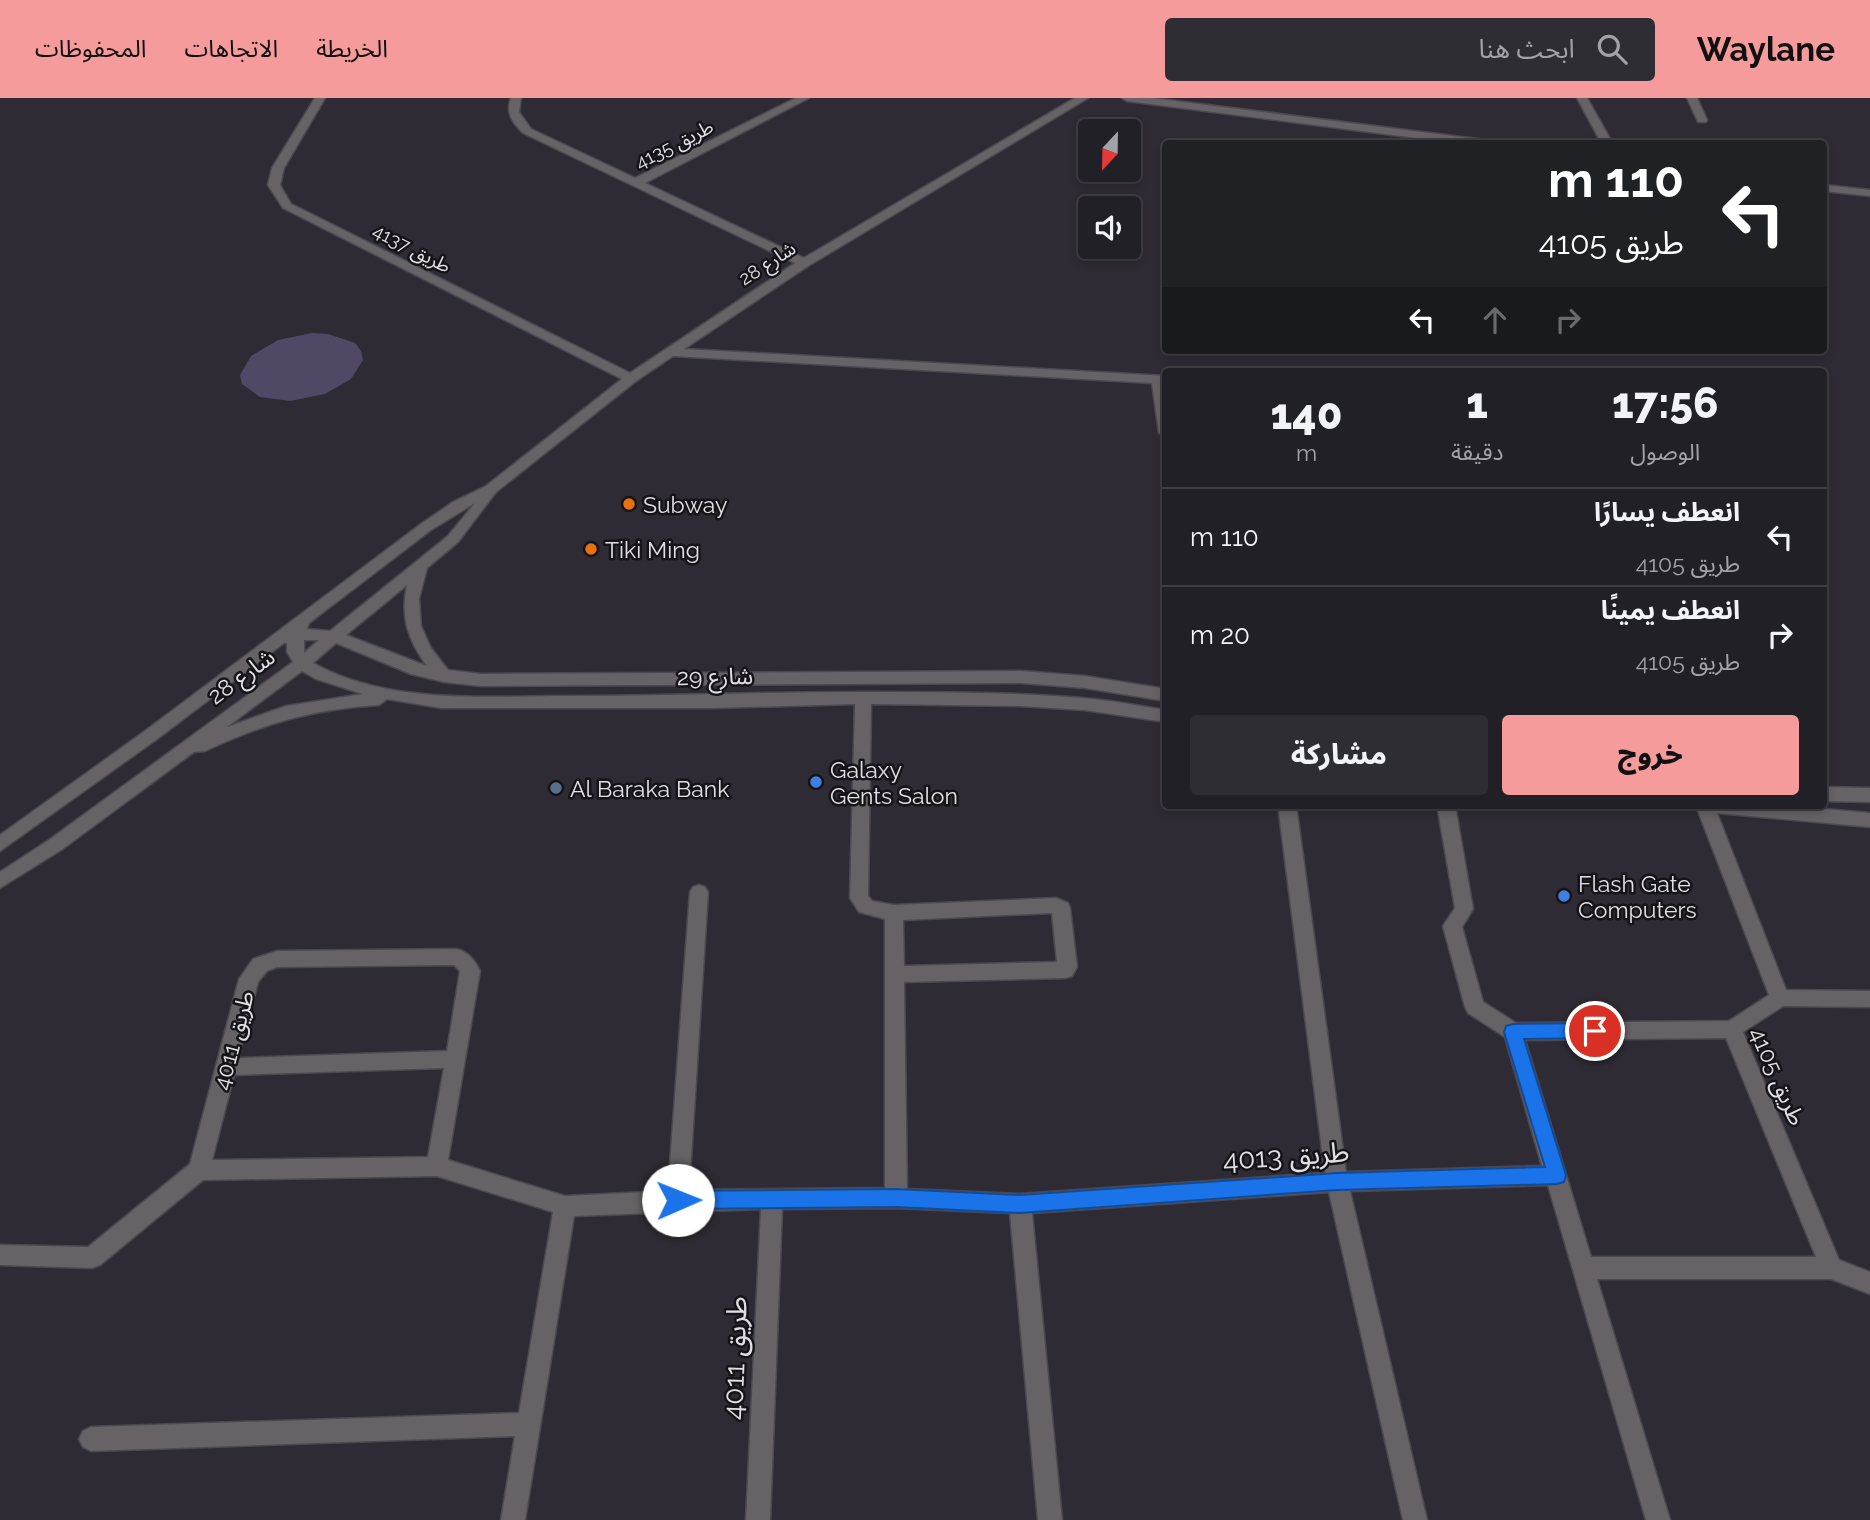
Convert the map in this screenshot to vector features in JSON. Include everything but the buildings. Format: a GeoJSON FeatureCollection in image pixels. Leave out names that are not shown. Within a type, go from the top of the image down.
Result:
{"type":"FeatureCollection","features":[{"type":"Feature","properties":{"kind":"street","name":"طريق 4137"},"geometry":{"type":"LineString","coordinates":[[320,98],[278,168],[274,185],[287,206],[631,378]]}},
{"type":"Feature","properties":{"kind":"street","name":"طريق 4135"},"geometry":{"type":"LineString","coordinates":[[516,98],[513,112],[517,122],[527,131],[804,263]]}},
{"type":"Feature","properties":{"kind":"street","name":"طريق 4135"},"geometry":{"type":"LineString","coordinates":[[635,183],[803,98]]}},
{"type":"Feature","properties":{"kind":"street","name":"شارع 28"},"geometry":{"type":"LineString","coordinates":[[300,628],[447,513],[491,489],[631,378],[804,263],[1083,98]]}},
{"type":"Feature","properties":{"kind":"street"},"geometry":{"type":"LineString","coordinates":[[1127,98],[1434,140]]}},
{"type":"Feature","properties":{"kind":"street"},"geometry":{"type":"LineString","coordinates":[[1582,98],[1606,140]]}},
{"type":"Feature","properties":{"kind":"street"},"geometry":{"type":"LineString","coordinates":[[1692,98],[1702,120]]}},
{"type":"Feature","properties":{"kind":"street"},"geometry":{"type":"LineString","coordinates":[[1827,188],[1870,193]]}},
{"type":"Feature","properties":{"kind":"street"},"geometry":{"type":"LineString","coordinates":[[670,352],[1162,379]]}},
{"type":"Feature","properties":{"kind":"street","name":"شارع 28"},"geometry":{"type":"LineString","coordinates":[[0,881],[55,845],[302,663],[453,539],[491,489]]}},
{"type":"Feature","properties":{"kind":"street"},"geometry":{"type":"LineString","coordinates":[[421,566],[413,585],[410,604],[412,623],[418,642],[444,676]]}},
{"type":"Feature","properties":{"kind":"street"},"geometry":{"type":"LineString","coordinates":[[300,628],[295,655],[302,663]]}},
{"type":"Feature","properties":{"kind":"street","name":"شارع 29"},"geometry":{"type":"LineString","coordinates":[[271,645],[300,628],[335,636],[410,667],[444,676],[519,681],[1021,677],[1086,682],[1162,694]]}},
{"type":"Feature","properties":{"kind":"street","name":"شارع 28"},"geometry":{"type":"LineString","coordinates":[[0,844],[271,645]]}},
{"type":"Feature","properties":{"kind":"street","name":"شارع 29"},"geometry":{"type":"LineString","coordinates":[[302,663],[335,680],[402,698],[441,702],[714,702],[863,698],[1084,704],[1162,715]]}},
{"type":"Feature","properties":{"kind":"street"},"geometry":{"type":"LineString","coordinates":[[155,769],[248,723],[282,711],[340,700],[402,698]]}},
{"type":"Feature","properties":{"kind":"street"},"geometry":{"type":"LineString","coordinates":[[863,698],[859,898],[866,907],[894,913],[1056,905],[1061,908],[1067,967],[1065,970],[893,974]]}},
{"type":"Feature","properties":{"kind":"street"},"geometry":{"type":"LineString","coordinates":[[1827,794],[1870,795]]}},
{"type":"Feature","properties":{"kind":"street"},"geometry":{"type":"LineString","coordinates":[[1288,809],[1337,1181],[1415,1520]]}},
{"type":"Feature","properties":{"kind":"street"},"geometry":{"type":"LineString","coordinates":[[1447,809],[1464,909],[1452,926],[1475,1007],[1513,1032],[1586,1268],[1658,1520]]}},
{"type":"Feature","properties":{"kind":"street"},"geometry":{"type":"LineString","coordinates":[[1706,809],[1780,998]]}},
{"type":"Feature","properties":{"kind":"street"},"geometry":{"type":"LineString","coordinates":[[1748,809],[1870,820]]}},
{"type":"Feature","properties":{"kind":"street"},"geometry":{"type":"LineString","coordinates":[[678,1200],[699,892]]}},
{"type":"Feature","properties":{"kind":"street"},"geometry":{"type":"LineString","coordinates":[[894,913],[896,1198]]}},
{"type":"Feature","properties":{"kind":"street","name":"طريق 4011"},"geometry":{"type":"LineString","coordinates":[[199,1170],[249,979],[260,965],[277,959],[457,957],[466,962],[470,971],[437,1167]]}},
{"type":"Feature","properties":{"kind":"street"},"geometry":{"type":"LineString","coordinates":[[1732,1029],[1780,998],[1870,999]]}},
{"type":"Feature","properties":{"kind":"street","name":"طريق 4105"},"geometry":{"type":"LineString","coordinates":[[1513,1032],[1732,1029],[1831,1268]]}},
{"type":"Feature","properties":{"kind":"street"},"geometry":{"type":"LineString","coordinates":[[226,1067],[455,1059]]}},
{"type":"Feature","properties":{"kind":"street"},"geometry":{"type":"LineString","coordinates":[[0,1255],[92,1258],[199,1170],[437,1167],[565,1206],[513,1520]]}},
{"type":"Feature","properties":{"kind":"street","name":"طريق 4013"},"geometry":{"type":"LineString","coordinates":[[565,1206],[678,1200],[896,1198],[1020,1204],[1337,1181],[1557,1175]]}},
{"type":"Feature","properties":{"kind":"street","name":"طريق 4011"},"geometry":{"type":"LineString","coordinates":[[758,1520],[772,1199]]}},
{"type":"Feature","properties":{"kind":"street"},"geometry":{"type":"LineString","coordinates":[[1020,1204],[1050,1520]]}},
{"type":"Feature","properties":{"kind":"street"},"geometry":{"type":"LineString","coordinates":[[1586,1268],[1831,1268],[1870,1283]]}},
{"type":"Feature","properties":{"kind":"street"},"geometry":{"type":"LineString","coordinates":[[91,1439],[530,1424]]}},
{"type":"Feature","properties":{"kind":"place","name":"Subway"},"geometry":{"type":"Point","coordinates":[629,504]}},
{"type":"Feature","properties":{"kind":"place","name":"Tiki Ming"},"geometry":{"type":"Point","coordinates":[591,549]}},
{"type":"Feature","properties":{"kind":"place","name":"Galaxy Gents Salon"},"geometry":{"type":"Point","coordinates":[816,782]}},
{"type":"Feature","properties":{"kind":"place","name":"Al Baraka Bank"},"geometry":{"type":"Point","coordinates":[556,788]}},
{"type":"Feature","properties":{"kind":"place","name":"Flash Gate Computers"},"geometry":{"type":"Point","coordinates":[1564,896]}},
{"type":"Feature","properties":{"kind":"route"},"geometry":{"type":"LineString","coordinates":[[678,1200],[896,1198],[1020,1204],[1337,1181],[1557,1175],[1513,1032],[1595,1031]]}}]}
